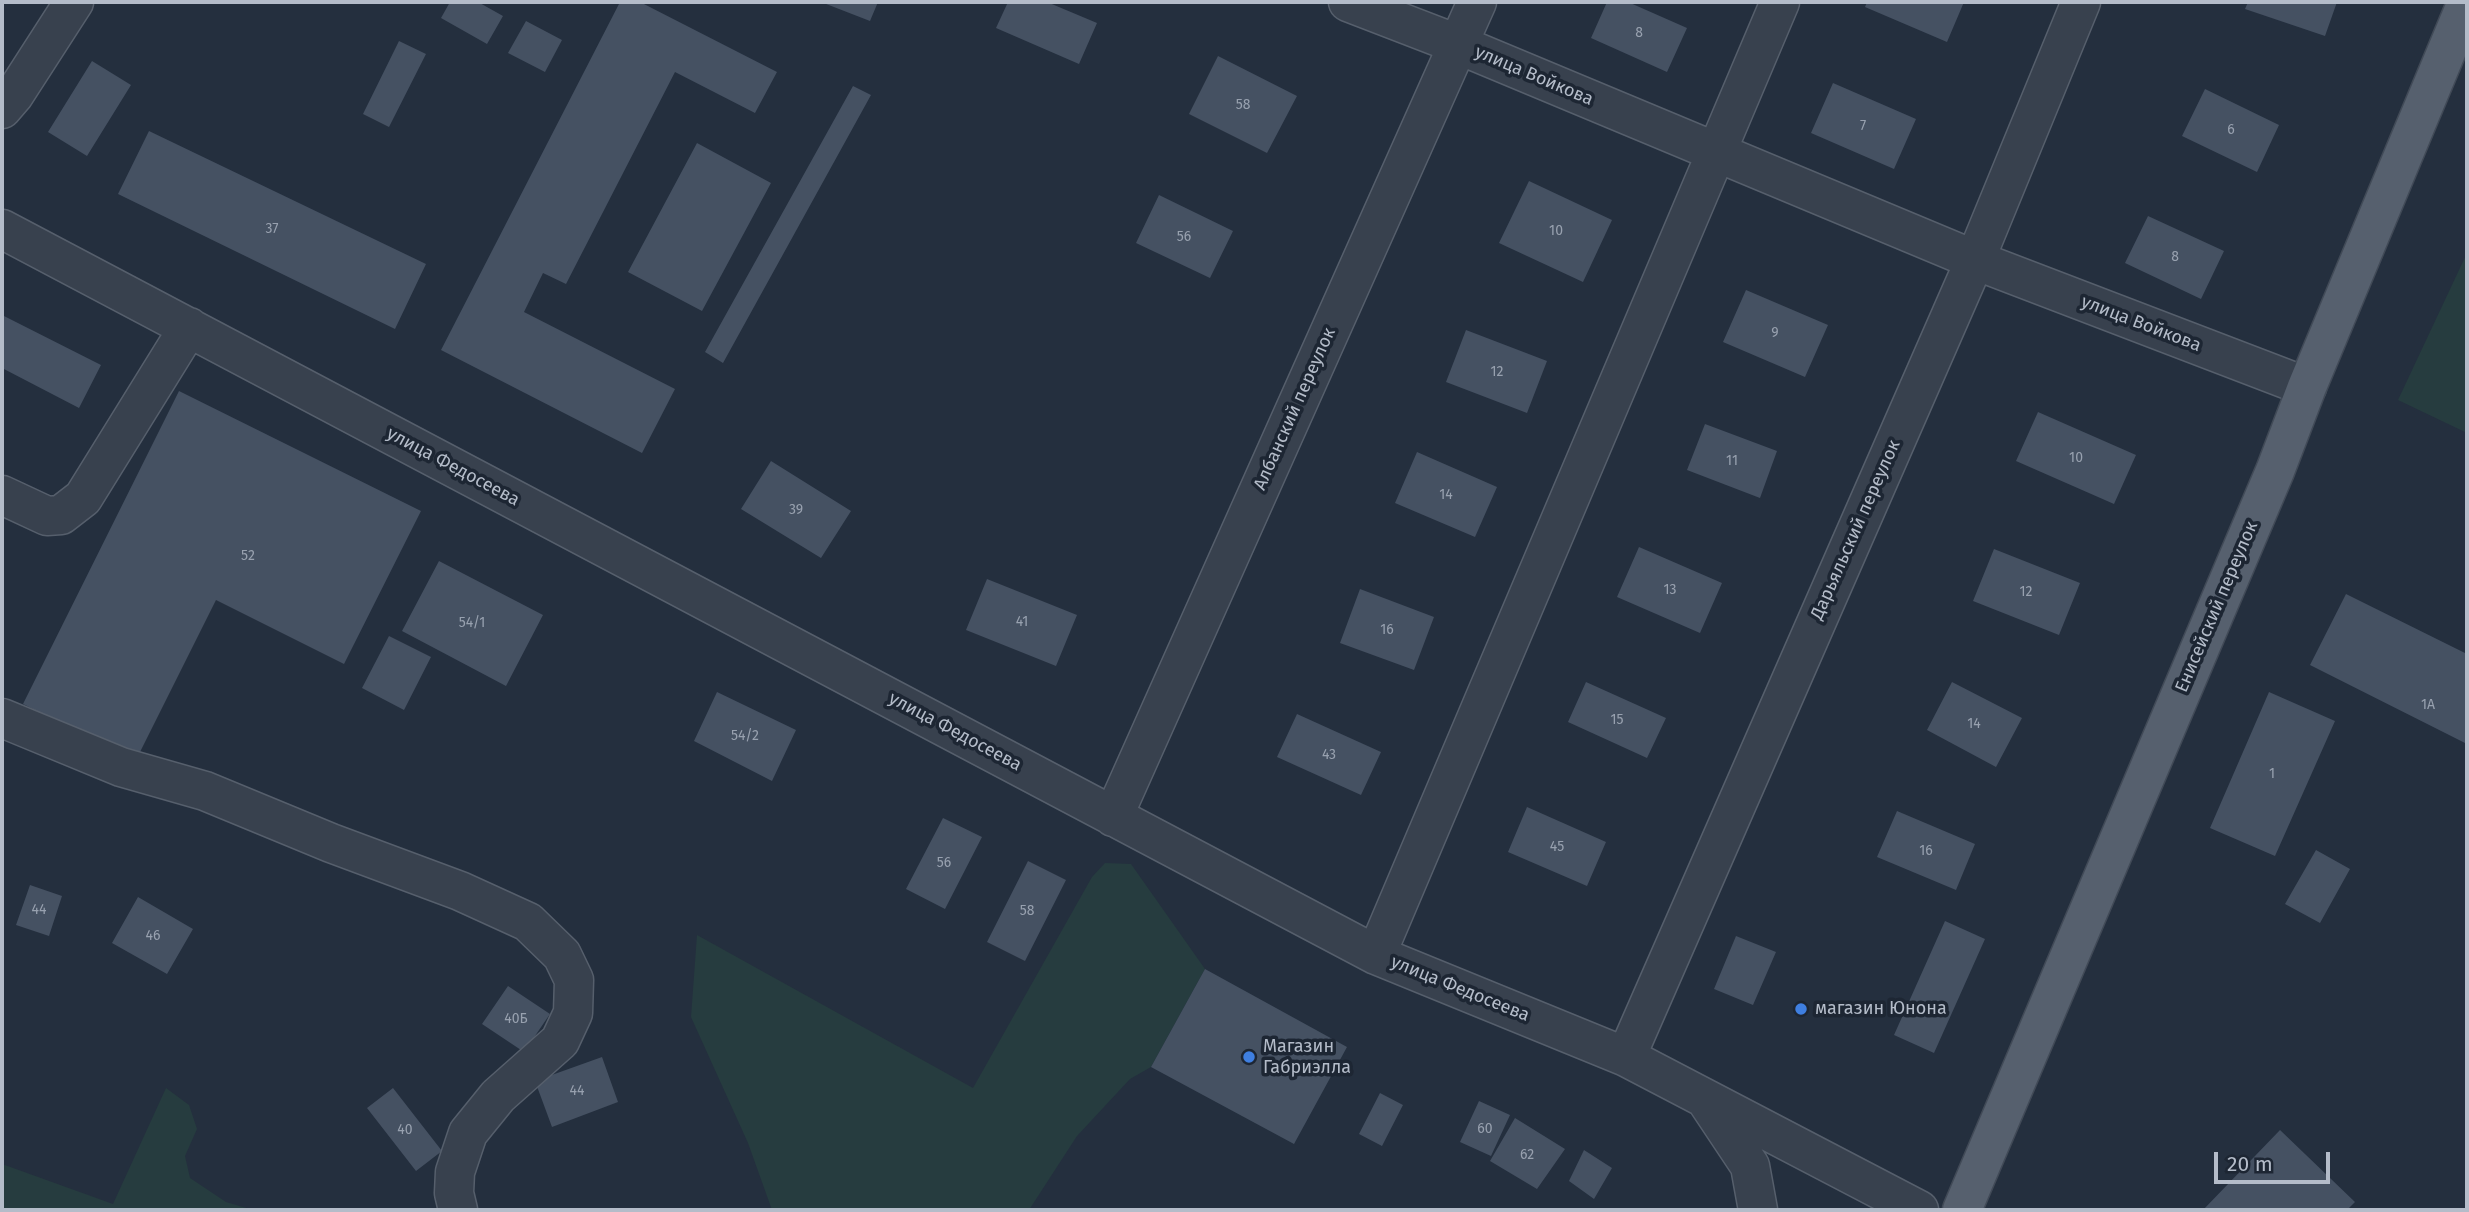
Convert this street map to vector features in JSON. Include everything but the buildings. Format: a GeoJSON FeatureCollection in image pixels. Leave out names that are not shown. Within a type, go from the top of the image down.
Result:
{"type":"FeatureCollection","features":[{"type":"Feature","properties":{"kind":"main road","name":"Енисейский переулок"},"geometry":{"type":"LineString","coordinates":[[1962,1210],[2264,497],[2467,2]]}},
{"type":"Feature","properties":{"kind":"street"},"geometry":{"type":"LineString","coordinates":[[2,108],[14,95],[74,2]]}},
{"type":"Feature","properties":{"kind":"street","name":"улица Войкова"},"geometry":{"type":"LineString","coordinates":[[1348,2],[1457,44],[1975,260],[2307,387]]}},
{"type":"Feature","properties":{"kind":"street","name":"Албанский переулок"},"geometry":{"type":"LineString","coordinates":[[1113,817],[1477,2]]}},
{"type":"Feature","properties":{"kind":"street"},"geometry":{"type":"LineString","coordinates":[[1376,955],[1780,2]]}},
{"type":"Feature","properties":{"kind":"street","name":"Дарьяльский переулок"},"geometry":{"type":"LineString","coordinates":[[1626,1057],[1975,260],[2081,2]]}},
{"type":"Feature","properties":{"kind":"street","name":"улица Федосеева"},"geometry":{"type":"LineString","coordinates":[[2,229],[1376,955],[1626,1057],[1919,1210]]}},
{"type":"Feature","properties":{"kind":"street"},"geometry":{"type":"LineString","coordinates":[[2,495],[47,516],[61,515],[83,498],[189,327]]}},
{"type":"Feature","properties":{"kind":"street"},"geometry":{"type":"LineString","coordinates":[[2,718],[121,767],[205,792],[460,891],[528,922],[562,955],[573,980],[573,1013],[560,1041],[498,1096],[468,1133],[455,1172],[454,1193],[458,1210]]}},
{"type":"Feature","properties":{"kind":"street"},"geometry":{"type":"LineString","coordinates":[[1704,1098],[1750,1166],[1758,1210]]}},
{"type":"Feature","properties":{"kind":"green space"},"geometry":{"type":"Polygon","coordinates":[[[2467,253],[2467,433],[2398,400],[2467,253]]]}},
{"type":"Feature","properties":{"kind":"green space"},"geometry":{"type":"Polygon","coordinates":[[[1105,863],[1131,864],[1205,969],[1151,1067],[1130,1079],[1077,1136],[1029,1210],[772,1210],[748,1143],[691,1017],[697,935],[973,1088],[1092,877],[1105,863]]]}},
{"type":"Feature","properties":{"kind":"green space"},"geometry":{"type":"Polygon","coordinates":[[[166,1088],[189,1105],[197,1129],[185,1156],[190,1178],[226,1202],[253,1210],[2,1210],[2,1164],[113,1204],[166,1088]]]}},
{"type":"Feature","properties":{"kind":"place","name":"магазин Юнона"},"geometry":{"type":"Point","coordinates":[1801,1009]}},
{"type":"Feature","properties":{"kind":"place","name":"Магазин Габриэлла"},"geometry":{"type":"Point","coordinates":[1249,1057]}}]}
